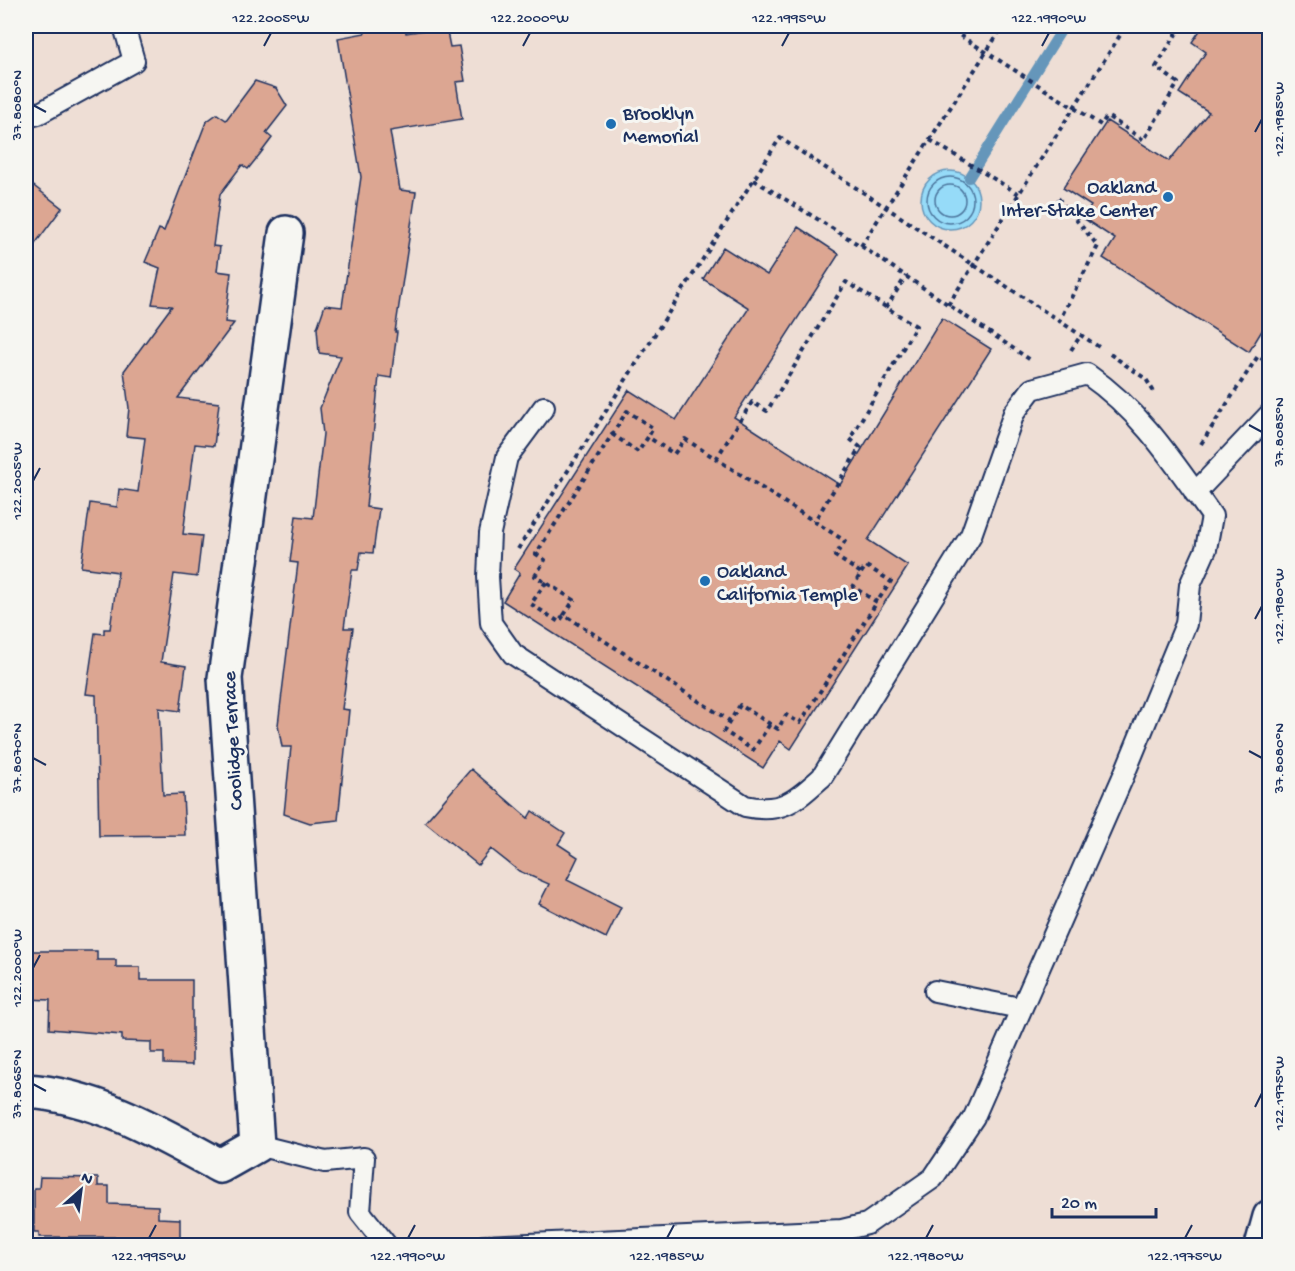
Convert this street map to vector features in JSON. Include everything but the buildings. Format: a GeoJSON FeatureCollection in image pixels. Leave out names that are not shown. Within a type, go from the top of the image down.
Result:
{"type":"FeatureCollection","features":[{"type":"Feature","properties":{"kind":"street","name":"Coolidge Terrace"},"geometry":{"type":"LineString","coordinates":[[256,1144],[225,678],[286,233]]}},
{"type":"Feature","properties":{"kind":"street"},"geometry":{"type":"LineString","coordinates":[[26,1091],[50,1092],[141,1123],[220,1166],[256,1144]]}},
{"type":"Feature","properties":{"kind":"street"},"geometry":{"type":"LineString","coordinates":[[1262,1245],[1269,1217]]}},
{"type":"Feature","properties":{"kind":"lane"},"geometry":{"type":"LineString","coordinates":[[26,117],[38,114],[134,61],[124,26]]}},
{"type":"Feature","properties":{"kind":"lane"},"geometry":{"type":"LineString","coordinates":[[484,1245],[842,1230],[867,1224],[933,1178],[974,1117],[1123,777],[1186,624],[1190,585],[1206,549],[1212,516],[1137,415],[1115,394],[1088,374],[1032,390],[1014,413],[971,535],[822,777],[798,798],[767,811],[745,806],[513,654],[491,623],[488,577],[490,533],[507,457],[544,407]]}},
{"type":"Feature","properties":{"kind":"lane"},"geometry":{"type":"LineString","coordinates":[[1195,493],[1269,414]]}},
{"type":"Feature","properties":{"kind":"lane"},"geometry":{"type":"LineString","coordinates":[[935,990],[1020,1008]]}},
{"type":"Feature","properties":{"kind":"lane"},"geometry":{"type":"LineString","coordinates":[[256,1144],[325,1162],[364,1158],[360,1212],[387,1245]]}},
{"type":"Feature","properties":{"kind":"path"},"geometry":{"type":"LineString","coordinates":[[945,26],[1101,125],[1107,116],[1144,140],[1178,83],[1156,67],[1181,26]]}},
{"type":"Feature","properties":{"kind":"path"},"geometry":{"type":"LineString","coordinates":[[861,246],[1003,26]]}},
{"type":"Feature","properties":{"kind":"path"},"geometry":{"type":"LineString","coordinates":[[948,305],[1126,26]]}},
{"type":"Feature","properties":{"kind":"path"},"geometry":{"type":"LineString","coordinates":[[512,557],[780,138],[1138,372],[1146,379],[1159,400]]}},
{"type":"Feature","properties":{"kind":"path"},"geometry":{"type":"LineString","coordinates":[[930,140],[1019,194]]}},
{"type":"Feature","properties":{"kind":"path"},"geometry":{"type":"LineString","coordinates":[[754,180],[861,246],[1037,364]]}},
{"type":"Feature","properties":{"kind":"path"},"geometry":{"type":"LineString","coordinates":[[1058,198],[1098,246],[1059,321]]}},
{"type":"Feature","properties":{"kind":"path"},"geometry":{"type":"LineString","coordinates":[[886,308],[906,276]]}},
{"type":"Feature","properties":{"kind":"path"},"geometry":{"type":"LineString","coordinates":[[716,459],[752,402],[767,411],[846,282],[916,326],[850,439],[860,447],[814,522]]}},
{"type":"Feature","properties":{"kind":"path"},"geometry":{"type":"LineString","coordinates":[[1065,358],[1081,335]]}},
{"type":"Feature","properties":{"kind":"path"},"geometry":{"type":"LineString","coordinates":[[1192,440],[1200,446],[1258,356],[1269,363]]}},
{"type":"Feature","properties":{"kind":"path"},"geometry":{"type":"LineString","coordinates":[[546,582],[531,604],[559,622],[574,600],[546,582],[535,576],[545,560],[536,554],[612,434],[627,411],[654,428],[639,452],[612,434]]}},
{"type":"Feature","properties":{"kind":"path"},"geometry":{"type":"LineString","coordinates":[[648,437],[674,454],[685,439],[844,542],[835,556],[861,573]]}},
{"type":"Feature","properties":{"kind":"path"},"geometry":{"type":"LineString","coordinates":[[770,724],[753,750],[724,731],[740,705],[778,729],[786,715],[800,723],[891,581],[866,566],[853,587],[877,602]]}},
{"type":"Feature","properties":{"kind":"path"},"geometry":{"type":"LineString","coordinates":[[564,615],[730,721]]}},
{"type":"Feature","properties":{"kind":"water"},"geometry":{"type":"Polygon","coordinates":[[[950,171],[961,173],[974,184],[979,200],[977,211],[966,224],[950,229],[939,227],[926,216],[921,200],[923,189],[934,176],[950,171]]]}},
{"type":"Feature","properties":{"kind":"waterway"},"geometry":{"type":"LineString","coordinates":[[969,178],[1064,26]]}},
{"type":"Feature","properties":{"kind":"place","name":"Brooklyn Memorial"},"geometry":{"type":"Point","coordinates":[611,124]}},
{"type":"Feature","properties":{"kind":"place","name":"Oakland Inter-Stake Center"},"geometry":{"type":"Point","coordinates":[1168,197]}},
{"type":"Feature","properties":{"kind":"place","name":"Oakland California Temple"},"geometry":{"type":"Point","coordinates":[705,581]}}]}
